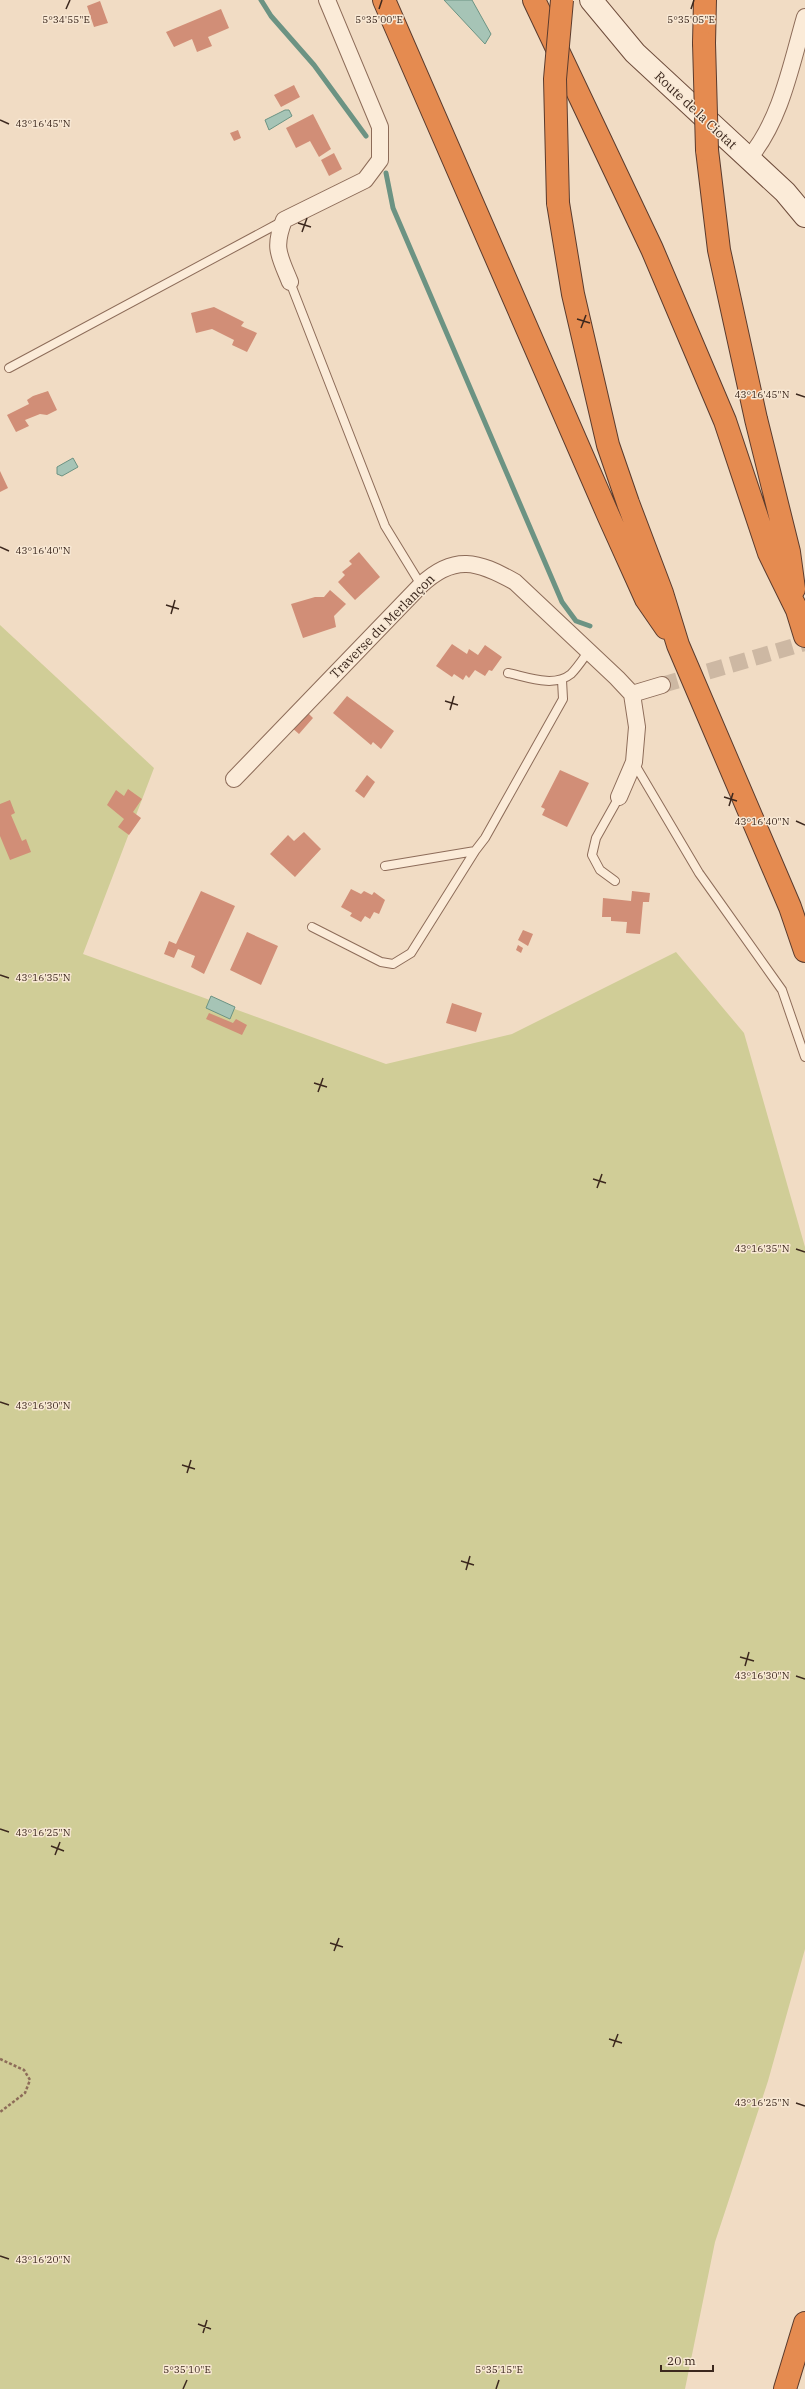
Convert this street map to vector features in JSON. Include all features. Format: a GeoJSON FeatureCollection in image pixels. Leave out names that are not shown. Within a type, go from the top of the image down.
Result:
{"type":"FeatureCollection","features":[{"type":"Feature","properties":{"kind":"highway"},"geometry":{"type":"LineString","coordinates":[[384,0],[608,517],[646,599],[678,645]]}},
{"type":"Feature","properties":{"kind":"highway"},"geometry":{"type":"LineString","coordinates":[[534,0],[652,248],[724,421],[770,553],[796,610],[805,636]]}},
{"type":"Feature","properties":{"kind":"highway"},"geometry":{"type":"LineString","coordinates":[[562,0],[555,79],[558,203],[573,294],[608,445],[662,593],[678,645],[790,907],[805,951]]}},
{"type":"Feature","properties":{"kind":"highway"},"geometry":{"type":"LineString","coordinates":[[705,0],[704,43],[707,150],[719,250],[756,419],[789,552],[796,610]]}},
{"type":"Feature","properties":{"kind":"highway"},"geometry":{"type":"LineString","coordinates":[[785,2389],[805,2323]]}},
{"type":"Feature","properties":{"kind":"main road","name":"Route de la Ciotat"},"geometry":{"type":"LineString","coordinates":[[592,0],[635,53],[785,192],[805,216]]}},
{"type":"Feature","properties":{"kind":"street"},"geometry":{"type":"LineString","coordinates":[[290,282],[278,252],[277,237],[284,220],[365,180],[380,160],[380,127],[328,0]]}},
{"type":"Feature","properties":{"kind":"street"},"geometry":{"type":"LineString","coordinates":[[749,158],[757,149],[779,105],[805,17]]}},
{"type":"Feature","properties":{"kind":"street","name":"Traverse du Merlançon"},"geometry":{"type":"LineString","coordinates":[[234,778],[421,585],[436,571],[450,565],[481,566],[496,571],[515,582],[632,694]]}},
{"type":"Feature","properties":{"kind":"street"},"geometry":{"type":"LineString","coordinates":[[619,797],[634,762],[637,728],[632,694],[662,685]]}},
{"type":"Feature","properties":{"kind":"lane"},"geometry":{"type":"LineString","coordinates":[[9,368],[284,220]]}},
{"type":"Feature","properties":{"kind":"lane"},"geometry":{"type":"LineString","coordinates":[[290,282],[385,526],[421,585]]}},
{"type":"Feature","properties":{"kind":"lane"},"geometry":{"type":"LineString","coordinates":[[508,673],[542,680],[562,680],[571,673],[588,652]]}},
{"type":"Feature","properties":{"kind":"lane"},"geometry":{"type":"LineString","coordinates":[[312,926],[381,962],[393,964],[412,953],[475,851],[485,838],[563,699],[562,680]]}},
{"type":"Feature","properties":{"kind":"lane"},"geometry":{"type":"LineString","coordinates":[[634,762],[699,873],[782,990],[805,1057]]}},
{"type":"Feature","properties":{"kind":"lane"},"geometry":{"type":"LineString","coordinates":[[615,881],[600,870],[592,855],[596,838],[619,797]]}},
{"type":"Feature","properties":{"kind":"lane"},"geometry":{"type":"LineString","coordinates":[[386,866],[475,851]]}},
{"type":"Feature","properties":{"kind":"path"},"geometry":{"type":"LineString","coordinates":[[0,2059],[24,2070],[30,2080],[25,2093],[0,2112]]}},
{"type":"Feature","properties":{"kind":"shaded area"},"geometry":{"type":"Polygon","coordinates":[[[444,0],[472,0],[491,34],[485,44],[444,0]]]}},
{"type":"Feature","properties":{"kind":"shaded area"},"geometry":{"type":"Polygon","coordinates":[[[285,110],[289,110],[292,116],[269,130],[265,120],[285,110]]]}},
{"type":"Feature","properties":{"kind":"shaded area"},"geometry":{"type":"Polygon","coordinates":[[[73,458],[78,467],[62,476],[57,474],[57,467],[73,458]]]}},
{"type":"Feature","properties":{"kind":"shaded area"},"geometry":{"type":"Polygon","coordinates":[[[0,625],[154,768],[83,954],[386,1064],[512,1034],[676,952],[744,1033],[805,1247],[805,1949],[768,2081],[715,2242],[685,2389],[0,2389],[0,625]]]}},
{"type":"Feature","properties":{"kind":"shaded area"},"geometry":{"type":"Polygon","coordinates":[[[211,996],[235,1007],[230,1019],[206,1008],[211,996]]]}},
{"type":"Feature","properties":{"kind":"building"},"geometry":{"type":"Polygon","coordinates":[[[100,1],[108,23],[94,27],[87,6],[100,1]]]}},
{"type":"Feature","properties":{"kind":"building"},"geometry":{"type":"Polygon","coordinates":[[[221,9],[229,28],[208,37],[212,46],[197,52],[192,39],[174,47],[166,32],[221,9]]]}},
{"type":"Feature","properties":{"kind":"building"},"geometry":{"type":"Polygon","coordinates":[[[294,85],[300,97],[281,107],[274,95],[294,85]]]}},
{"type":"Feature","properties":{"kind":"building"},"geometry":{"type":"Polygon","coordinates":[[[313,114],[331,149],[319,157],[310,141],[296,148],[286,128],[313,114]]]}},
{"type":"Feature","properties":{"kind":"building"},"geometry":{"type":"Polygon","coordinates":[[[238,130],[241,138],[234,141],[230,133],[238,130]]]}},
{"type":"Feature","properties":{"kind":"building"},"geometry":{"type":"Polygon","coordinates":[[[334,153],[342,169],[329,176],[321,160],[334,153]]]}},
{"type":"Feature","properties":{"kind":"building"},"geometry":{"type":"Polygon","coordinates":[[[214,307],[244,322],[241,326],[257,333],[247,352],[232,345],[234,340],[212,329],[196,333],[191,313],[214,307]]]}},
{"type":"Feature","properties":{"kind":"building"},"geometry":{"type":"Polygon","coordinates":[[[48,391],[57,410],[47,415],[40,414],[25,420],[29,426],[16,432],[7,415],[29,404],[27,400],[33,396],[48,391]]]}},
{"type":"Feature","properties":{"kind":"building"},"geometry":{"type":"Polygon","coordinates":[[[0,471],[8,488],[0,492],[0,471]]]}},
{"type":"Feature","properties":{"kind":"building"},"geometry":{"type":"Polygon","coordinates":[[[359,552],[380,577],[355,600],[338,582],[345,575],[342,572],[352,564],[349,561],[359,552]]]}},
{"type":"Feature","properties":{"kind":"building"},"geometry":{"type":"Polygon","coordinates":[[[330,590],[346,604],[334,616],[336,627],[303,638],[291,604],[315,597],[324,597],[330,590]]]}},
{"type":"Feature","properties":{"kind":"building"},"geometry":{"type":"Polygon","coordinates":[[[452,644],[467,654],[469,649],[478,655],[485,645],[502,657],[492,671],[489,670],[485,676],[475,670],[469,678],[466,675],[463,680],[454,674],[452,677],[436,666],[452,644]]]}},
{"type":"Feature","properties":{"kind":"building"},"geometry":{"type":"Polygon","coordinates":[[[347,696],[394,731],[381,749],[373,742],[371,745],[333,713],[347,696]]]}},
{"type":"Feature","properties":{"kind":"building"},"geometry":{"type":"Polygon","coordinates":[[[306,711],[313,718],[299,734],[291,727],[306,711]]]}},
{"type":"Feature","properties":{"kind":"building"},"geometry":{"type":"Polygon","coordinates":[[[560,770],[589,783],[567,827],[542,815],[545,809],[541,807],[560,770]]]}},
{"type":"Feature","properties":{"kind":"building"},"geometry":{"type":"Polygon","coordinates":[[[367,775],[375,782],[364,798],[355,791],[367,775]]]}},
{"type":"Feature","properties":{"kind":"building"},"geometry":{"type":"Polygon","coordinates":[[[128,789],[142,799],[133,812],[141,818],[129,835],[118,827],[124,819],[107,805],[116,790],[124,796],[128,789]]]}},
{"type":"Feature","properties":{"kind":"building"},"geometry":{"type":"Polygon","coordinates":[[[10,800],[15,813],[11,815],[22,841],[26,839],[31,852],[10,860],[0,836],[0,804],[10,800]]]}},
{"type":"Feature","properties":{"kind":"building"},"geometry":{"type":"Polygon","coordinates":[[[304,832],[321,849],[295,877],[270,854],[288,835],[294,841],[304,832]]]}},
{"type":"Feature","properties":{"kind":"building"},"geometry":{"type":"Polygon","coordinates":[[[351,889],[361,894],[364,891],[372,895],[374,892],[385,900],[379,914],[374,912],[370,919],[365,916],[361,922],[350,916],[352,913],[341,907],[351,889]]]}},
{"type":"Feature","properties":{"kind":"building"},"geometry":{"type":"Polygon","coordinates":[[[201,891],[235,906],[204,974],[191,967],[195,956],[178,949],[174,958],[164,954],[169,941],[176,944],[201,891]]]}},
{"type":"Feature","properties":{"kind":"building"},"geometry":{"type":"Polygon","coordinates":[[[632,891],[650,893],[649,902],[643,902],[640,934],[626,933],[627,922],[611,921],[611,917],[602,917],[603,898],[631,901],[632,891]]]}},
{"type":"Feature","properties":{"kind":"building"},"geometry":{"type":"Polygon","coordinates":[[[523,930],[533,934],[528,946],[518,940],[523,930]]]}},
{"type":"Feature","properties":{"kind":"building"},"geometry":{"type":"Polygon","coordinates":[[[247,932],[278,946],[261,985],[230,970],[247,932]]]}},
{"type":"Feature","properties":{"kind":"building"},"geometry":{"type":"Polygon","coordinates":[[[518,945],[523,948],[521,953],[516,950],[518,945]]]}},
{"type":"Feature","properties":{"kind":"building"},"geometry":{"type":"Polygon","coordinates":[[[452,1003],[482,1013],[476,1032],[446,1023],[452,1003]]]}},
{"type":"Feature","properties":{"kind":"building"},"geometry":{"type":"Polygon","coordinates":[[[209,1013],[233,1023],[236,1019],[247,1025],[242,1035],[206,1019],[209,1013]]]}},
{"type":"Feature","properties":{"kind":"waterway"},"geometry":{"type":"LineString","coordinates":[[261,0],[271,16],[314,65],[366,136]]}},
{"type":"Feature","properties":{"kind":"waterway"},"geometry":{"type":"LineString","coordinates":[[386,173],[393,208],[562,602],[576,621],[590,626]]}},
{"type":"Feature","properties":{"kind":"tunnel"},"geometry":{"type":"LineString","coordinates":[[662,685],[805,643]]}}]}
